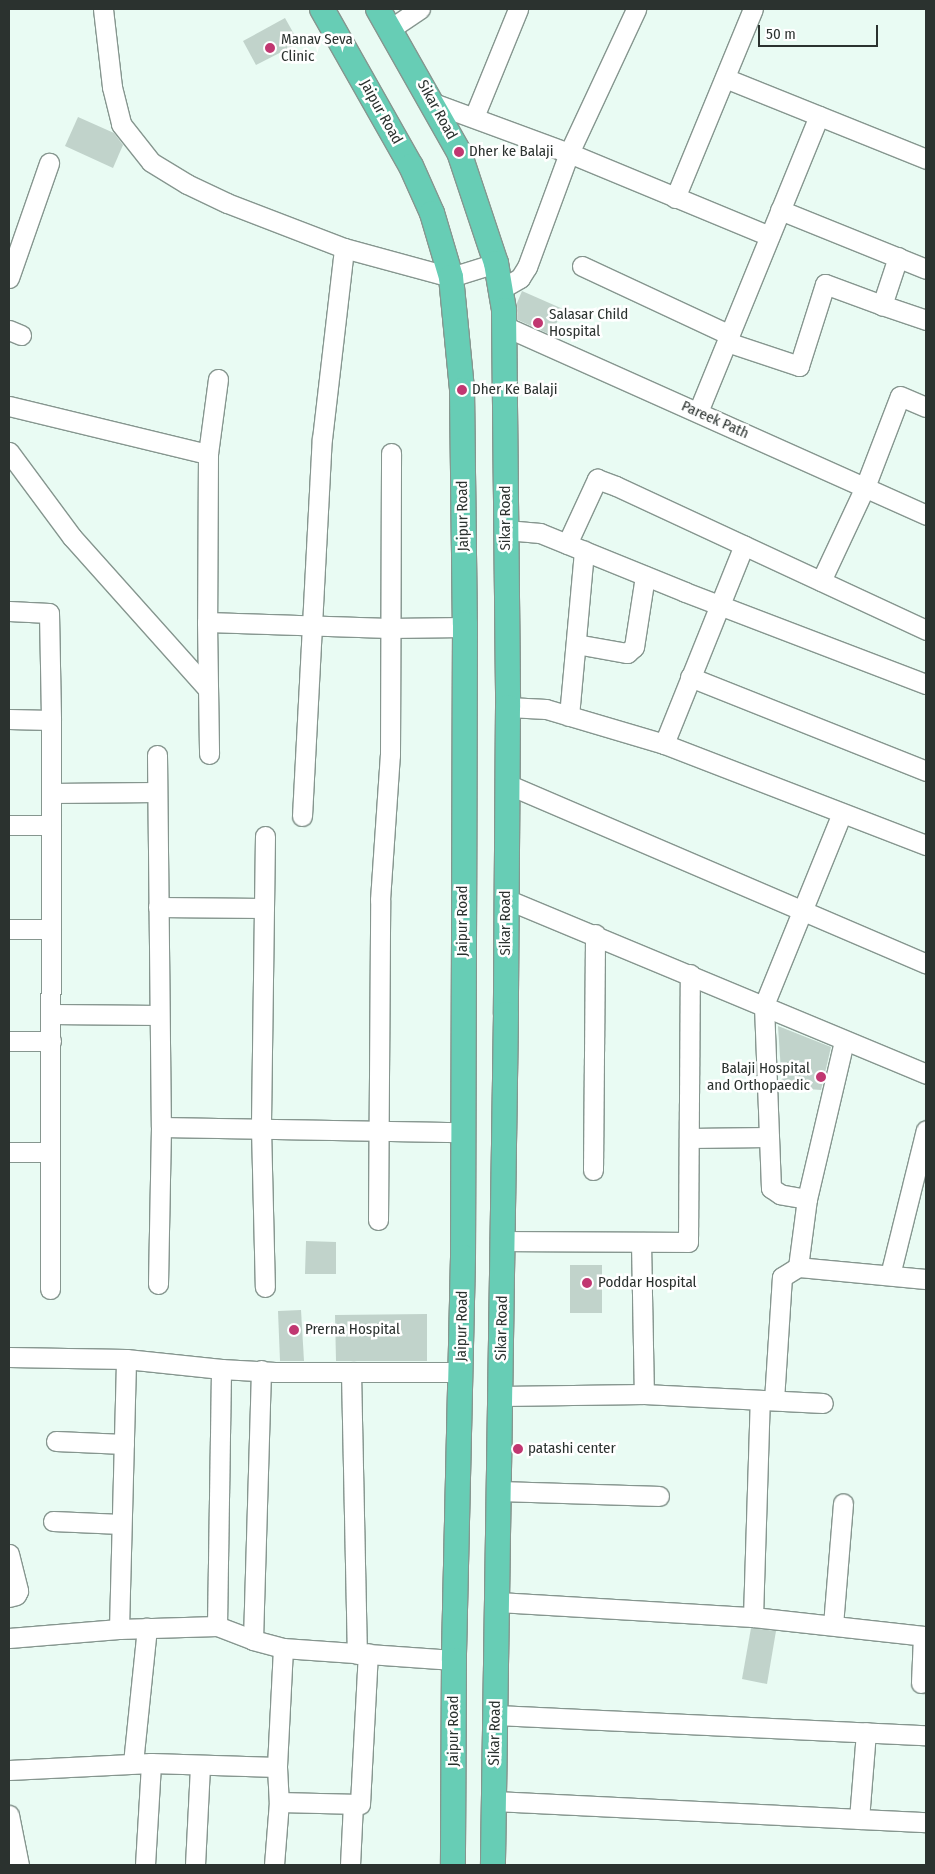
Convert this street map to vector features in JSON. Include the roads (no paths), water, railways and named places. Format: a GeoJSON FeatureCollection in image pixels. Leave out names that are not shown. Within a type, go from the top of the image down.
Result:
{"type":"FeatureCollection","features":[{"type":"Feature","properties":{"kind":"main road","name":"Jaipur Road"},"geometry":{"type":"LineString","coordinates":[[322,9],[411,166],[432,213],[451,277],[462,390],[465,627],[461,1372],[454,1660],[453,1865]]}},
{"type":"Feature","properties":{"kind":"main road","name":"Sikar Road"},"geometry":{"type":"LineString","coordinates":[[378,9],[433,103],[459,152],[496,263],[501,289],[504,326],[508,707],[500,1491],[493,1865]]}},
{"type":"Feature","properties":{"kind":"street"},"geometry":{"type":"LineString","coordinates":[[103,9],[112,87],[121,124],[151,162],[187,184],[227,203],[344,248],[451,277],[496,263]]}},
{"type":"Feature","properties":{"kind":"street"},"geometry":{"type":"LineString","coordinates":[[390,29],[420,9]]}},
{"type":"Feature","properties":{"kind":"street"},"geometry":{"type":"LineString","coordinates":[[474,117],[518,9]]}},
{"type":"Feature","properties":{"kind":"street"},"geometry":{"type":"LineString","coordinates":[[501,289],[520,278],[527,267],[570,153],[636,9]]}},
{"type":"Feature","properties":{"kind":"street"},"geometry":{"type":"LineString","coordinates":[[675,198],[753,9]]}},
{"type":"Feature","properties":{"kind":"street"},"geometry":{"type":"LineString","coordinates":[[724,78],[926,159]]}},
{"type":"Feature","properties":{"kind":"street"},"geometry":{"type":"LineString","coordinates":[[433,103],[570,153],[769,236]]}},
{"type":"Feature","properties":{"kind":"street"},"geometry":{"type":"LineString","coordinates":[[698,412],[819,116]]}},
{"type":"Feature","properties":{"kind":"street"},"geometry":{"type":"LineString","coordinates":[[9,278],[49,163]]}},
{"type":"Feature","properties":{"kind":"street"},"geometry":{"type":"LineString","coordinates":[[780,210],[926,269]]}},
{"type":"Feature","properties":{"kind":"street"},"geometry":{"type":"LineString","coordinates":[[302,816],[314,626],[322,439],[344,248]]}},
{"type":"Feature","properties":{"kind":"street"},"geometry":{"type":"LineString","coordinates":[[882,305],[898,257]]}},
{"type":"Feature","properties":{"kind":"street"},"geometry":{"type":"LineString","coordinates":[[582,266],[729,338],[800,366],[825,284],[926,320]]}},
{"type":"Feature","properties":{"kind":"street","name":"Pareek Path"},"geometry":{"type":"LineString","coordinates":[[504,326],[926,515]]}},
{"type":"Feature","properties":{"kind":"street"},"geometry":{"type":"LineString","coordinates":[[209,754],[208,454],[218,379]]}},
{"type":"Feature","properties":{"kind":"street"},"geometry":{"type":"LineString","coordinates":[[821,580],[865,487],[900,396],[926,407]]}},
{"type":"Feature","properties":{"kind":"street"},"geometry":{"type":"LineString","coordinates":[[9,406],[208,454]]}},
{"type":"Feature","properties":{"kind":"street"},"geometry":{"type":"LineString","coordinates":[[9,452],[72,537],[208,689]]}},
{"type":"Feature","properties":{"kind":"street"},"geometry":{"type":"LineString","coordinates":[[378,1220],[380,920],[390,755],[391,453]]}},
{"type":"Feature","properties":{"kind":"street"},"geometry":{"type":"LineString","coordinates":[[570,716],[576,644],[576,547],[597,480],[616,486],[926,630]]}},
{"type":"Feature","properties":{"kind":"street"},"geometry":{"type":"LineString","coordinates":[[506,530],[540,532],[645,576],[926,684]]}},
{"type":"Feature","properties":{"kind":"street"},"geometry":{"type":"LineString","coordinates":[[664,744],[718,604],[744,545]]}},
{"type":"Feature","properties":{"kind":"street"},"geometry":{"type":"LineString","coordinates":[[576,644],[627,653],[634,647],[645,576]]}},
{"type":"Feature","properties":{"kind":"street"},"geometry":{"type":"LineString","coordinates":[[9,611],[49,613],[51,720],[50,1289]]}},
{"type":"Feature","properties":{"kind":"street"},"geometry":{"type":"LineString","coordinates":[[208,622],[389,628],[465,627]]}},
{"type":"Feature","properties":{"kind":"street"},"geometry":{"type":"LineString","coordinates":[[690,677],[926,771]]}},
{"type":"Feature","properties":{"kind":"street"},"geometry":{"type":"LineString","coordinates":[[508,707],[546,709],[664,744],[926,845]]}},
{"type":"Feature","properties":{"kind":"street"},"geometry":{"type":"LineString","coordinates":[[9,719],[51,720]]}},
{"type":"Feature","properties":{"kind":"street"},"geometry":{"type":"LineString","coordinates":[[157,755],[161,1127],[158,1284]]}},
{"type":"Feature","properties":{"kind":"street"},"geometry":{"type":"LineString","coordinates":[[507,784],[926,964]]}},
{"type":"Feature","properties":{"kind":"street"},"geometry":{"type":"LineString","coordinates":[[51,793],[157,792]]}},
{"type":"Feature","properties":{"kind":"street"},"geometry":{"type":"LineString","coordinates":[[807,1199],[780,1194],[771,1188],[764,1006],[842,813]]}},
{"type":"Feature","properties":{"kind":"street"},"geometry":{"type":"LineString","coordinates":[[9,825],[51,825]]}},
{"type":"Feature","properties":{"kind":"street"},"geometry":{"type":"LineString","coordinates":[[264,836],[261,1128],[264,1287]]}},
{"type":"Feature","properties":{"kind":"street"},"geometry":{"type":"LineString","coordinates":[[506,899],[595,934],[844,1041],[926,1074]]}},
{"type":"Feature","properties":{"kind":"street"},"geometry":{"type":"LineString","coordinates":[[158,907],[264,908]]}},
{"type":"Feature","properties":{"kind":"street"},"geometry":{"type":"LineString","coordinates":[[9,929],[51,929]]}},
{"type":"Feature","properties":{"kind":"street"},"geometry":{"type":"LineString","coordinates":[[592,1170],[595,934]]}},
{"type":"Feature","properties":{"kind":"street"},"geometry":{"type":"LineString","coordinates":[[503,1241],[688,1242],[690,974]]}},
{"type":"Feature","properties":{"kind":"street"},"geometry":{"type":"LineString","coordinates":[[51,1014],[159,1015]]}},
{"type":"Feature","properties":{"kind":"street"},"geometry":{"type":"LineString","coordinates":[[9,1041],[51,1041]]}},
{"type":"Feature","properties":{"kind":"street"},"geometry":{"type":"LineString","coordinates":[[798,1267],[807,1199],[844,1041]]}},
{"type":"Feature","properties":{"kind":"street"},"geometry":{"type":"LineString","coordinates":[[161,1127],[380,1129],[462,1132]]}},
{"type":"Feature","properties":{"kind":"street"},"geometry":{"type":"LineString","coordinates":[[890,1275],[926,1130]]}},
{"type":"Feature","properties":{"kind":"street"},"geometry":{"type":"LineString","coordinates":[[689,1138],[769,1137]]}},
{"type":"Feature","properties":{"kind":"street"},"geometry":{"type":"LineString","coordinates":[[9,1152],[50,1152]]}},
{"type":"Feature","properties":{"kind":"street"},"geometry":{"type":"LineString","coordinates":[[641,1242],[644,1394]]}},
{"type":"Feature","properties":{"kind":"street"},"geometry":{"type":"LineString","coordinates":[[753,1617],[767,1400],[782,1277],[798,1267],[926,1279]]}},
{"type":"Feature","properties":{"kind":"street"},"geometry":{"type":"LineString","coordinates":[[9,1357],[126,1359],[220,1369],[275,1372],[461,1372]]}},
{"type":"Feature","properties":{"kind":"street"},"geometry":{"type":"LineString","coordinates":[[119,1629],[126,1359]]}},
{"type":"Feature","properties":{"kind":"street"},"geometry":{"type":"LineString","coordinates":[[217,1626],[220,1369]]}},
{"type":"Feature","properties":{"kind":"street"},"geometry":{"type":"LineString","coordinates":[[253,1640],[261,1370]]}},
{"type":"Feature","properties":{"kind":"street"},"geometry":{"type":"LineString","coordinates":[[279,1802],[360,1804],[363,1654],[351,1372]]}},
{"type":"Feature","properties":{"kind":"street"},"geometry":{"type":"LineString","coordinates":[[501,1396],[644,1394],[824,1402]]}},
{"type":"Feature","properties":{"kind":"street"},"geometry":{"type":"LineString","coordinates":[[56,1441],[124,1444]]}},
{"type":"Feature","properties":{"kind":"street"},"geometry":{"type":"LineString","coordinates":[[500,1491],[659,1496]]}},
{"type":"Feature","properties":{"kind":"street"},"geometry":{"type":"LineString","coordinates":[[832,1626],[843,1503]]}},
{"type":"Feature","properties":{"kind":"street"},"geometry":{"type":"LineString","coordinates":[[53,1521],[121,1524]]}},
{"type":"Feature","properties":{"kind":"street"},"geometry":{"type":"LineString","coordinates":[[9,1554],[18,1591],[16,1596],[9,1597]]}},
{"type":"Feature","properties":{"kind":"street"},"geometry":{"type":"LineString","coordinates":[[498,1602],[753,1617],[925,1636],[921,1683]]}},
{"type":"Feature","properties":{"kind":"street"},"geometry":{"type":"LineString","coordinates":[[9,1638],[119,1629],[217,1626],[253,1640],[283,1648],[454,1660]]}},
{"type":"Feature","properties":{"kind":"street"},"geometry":{"type":"LineString","coordinates":[[132,1764],[147,1628]]}},
{"type":"Feature","properties":{"kind":"street"},"geometry":{"type":"LineString","coordinates":[[274,1865],[279,1802],[277,1768],[283,1648]]}},
{"type":"Feature","properties":{"kind":"street"},"geometry":{"type":"LineString","coordinates":[[496,1715],[926,1735]]}},
{"type":"Feature","properties":{"kind":"street"},"geometry":{"type":"LineString","coordinates":[[859,1819],[866,1732]]}},
{"type":"Feature","properties":{"kind":"street"},"geometry":{"type":"LineString","coordinates":[[145,1865],[151,1763]]}},
{"type":"Feature","properties":{"kind":"street"},"geometry":{"type":"LineString","coordinates":[[9,1770],[151,1763],[277,1768]]}},
{"type":"Feature","properties":{"kind":"street"},"geometry":{"type":"LineString","coordinates":[[195,1865],[200,1766]]}},
{"type":"Feature","properties":{"kind":"street"},"geometry":{"type":"LineString","coordinates":[[494,1801],[926,1822]]}},
{"type":"Feature","properties":{"kind":"street"},"geometry":{"type":"LineString","coordinates":[[350,1865],[353,1804]]}},
{"type":"Feature","properties":{"kind":"street"},"geometry":{"type":"LineString","coordinates":[[9,1815],[19,1865]]}},
{"type":"Feature","properties":{"kind":"place","name":"Manav Seva Clinic"},"geometry":{"type":"Point","coordinates":[270,48]}},
{"type":"Feature","properties":{"kind":"place","name":"Dher ke Balaji"},"geometry":{"type":"Point","coordinates":[459,152]}},
{"type":"Feature","properties":{"kind":"place","name":"Salasar Child Hospital"},"geometry":{"type":"Point","coordinates":[538,323]}},
{"type":"Feature","properties":{"kind":"place","name":"Dher Ke Balaji"},"geometry":{"type":"Point","coordinates":[462,390]}},
{"type":"Feature","properties":{"kind":"place","name":"Balaji Hospital and Orthopaedic"},"geometry":{"type":"Point","coordinates":[821,1077]}},
{"type":"Feature","properties":{"kind":"place","name":"Poddar Hospital"},"geometry":{"type":"Point","coordinates":[587,1283]}},
{"type":"Feature","properties":{"kind":"place","name":"Prerna Hospital"},"geometry":{"type":"Point","coordinates":[294,1330]}},
{"type":"Feature","properties":{"kind":"place","name":"patashi center"},"geometry":{"type":"Point","coordinates":[518,1449]}}]}
